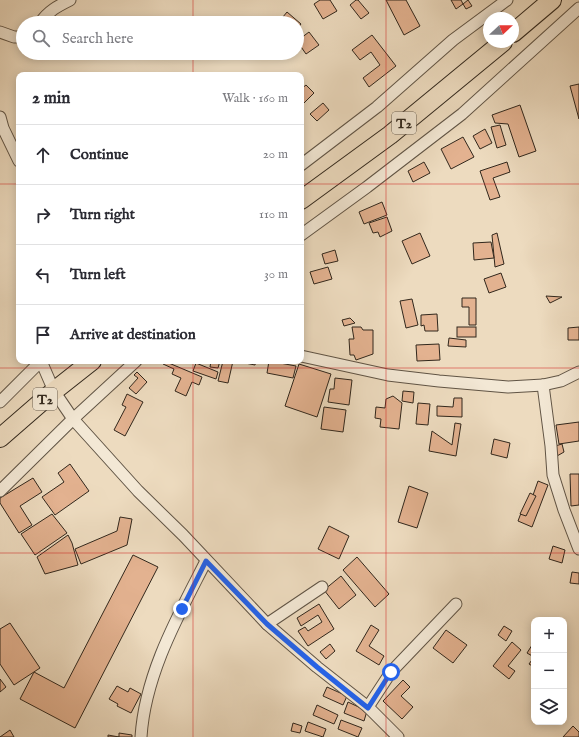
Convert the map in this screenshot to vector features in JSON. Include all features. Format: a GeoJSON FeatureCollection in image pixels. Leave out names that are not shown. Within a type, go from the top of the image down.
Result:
{"type":"FeatureCollection","features":[{"type":"Feature","properties":{"kind":"highway"},"geometry":{"type":"LineString","coordinates":[[519,29],[552,0]]}},
{"type":"Feature","properties":{"kind":"highway","name":"T2"},"geometry":{"type":"LineString","coordinates":[[304,198],[390,135],[496,48]]}},
{"type":"Feature","properties":{"kind":"highway","name":"T2"},"geometry":{"type":"LineString","coordinates":[[0,438],[54,391],[88,364]]}},
{"type":"Feature","properties":{"kind":"street"},"geometry":{"type":"LineString","coordinates":[[46,16],[54,8],[70,0]]}},
{"type":"Feature","properties":{"kind":"street"},"geometry":{"type":"LineString","coordinates":[[304,163],[377,107],[453,40],[507,0]]}},
{"type":"Feature","properties":{"kind":"street"},"geometry":{"type":"LineString","coordinates":[[304,233],[367,187],[462,114],[579,8]]}},
{"type":"Feature","properties":{"kind":"street"},"geometry":{"type":"LineString","coordinates":[[0,32],[16,37]]}},
{"type":"Feature","properties":{"kind":"street"},"geometry":{"type":"LineString","coordinates":[[0,117],[3,128],[16,155]]}},
{"type":"Feature","properties":{"kind":"street"},"geometry":{"type":"LineString","coordinates":[[304,357],[388,375],[439,381],[508,386],[543,385],[561,380],[579,372]]}},
{"type":"Feature","properties":{"kind":"street"},"geometry":{"type":"LineString","coordinates":[[0,402],[38,364]]}},
{"type":"Feature","properties":{"kind":"street"},"geometry":{"type":"LineString","coordinates":[[42,364],[54,391],[73,419],[138,491],[183,535],[267,624],[368,708],[398,737]]}},
{"type":"Feature","properties":{"kind":"street"},"geometry":{"type":"LineString","coordinates":[[0,491],[73,419],[133,364]]}},
{"type":"Feature","properties":{"kind":"street"},"geometry":{"type":"LineString","coordinates":[[543,385],[551,446],[553,475],[564,510],[579,549]]}},
{"type":"Feature","properties":{"kind":"street"},"geometry":{"type":"LineString","coordinates":[[141,737],[148,692],[167,640],[206,561]]}},
{"type":"Feature","properties":{"kind":"street"},"geometry":{"type":"LineString","coordinates":[[267,624],[322,587]]}},
{"type":"Feature","properties":{"kind":"street"},"geometry":{"type":"LineString","coordinates":[[368,708],[391,672],[456,604]]}},
{"type":"Feature","properties":{"kind":"building"},"geometry":{"type":"Polygon","coordinates":[[[320,0],[330,0],[337,11],[323,19],[314,4],[320,0]]]}},
{"type":"Feature","properties":{"kind":"building"},"geometry":{"type":"Polygon","coordinates":[[[358,0],[369,13],[361,19],[350,5],[358,0]]]}},
{"type":"Feature","properties":{"kind":"building"},"geometry":{"type":"Polygon","coordinates":[[[386,0],[406,0],[420,26],[404,35],[386,0]]]}},
{"type":"Feature","properties":{"kind":"building"},"geometry":{"type":"Polygon","coordinates":[[[451,0],[461,0],[463,4],[456,9],[451,0]]]}},
{"type":"Feature","properties":{"kind":"building"},"geometry":{"type":"Polygon","coordinates":[[[468,0],[472,6],[466,9],[463,4],[468,0]]]}},
{"type":"Feature","properties":{"kind":"building"},"geometry":{"type":"Polygon","coordinates":[[[287,12],[292,16],[284,16],[287,12]]]}},
{"type":"Feature","properties":{"kind":"building"},"geometry":{"type":"Polygon","coordinates":[[[309,32],[319,45],[306,54],[304,51],[304,36],[309,32]]]}},
{"type":"Feature","properties":{"kind":"building"},"geometry":{"type":"Polygon","coordinates":[[[372,35],[396,66],[369,87],[363,78],[380,65],[371,52],[360,60],[352,50],[372,35]]]}},
{"type":"Feature","properties":{"kind":"building"},"geometry":{"type":"Polygon","coordinates":[[[579,84],[579,119],[570,86],[579,84]]]}},
{"type":"Feature","properties":{"kind":"building"},"geometry":{"type":"Polygon","coordinates":[[[306,85],[314,93],[304,103],[304,87],[306,85]]]}},
{"type":"Feature","properties":{"kind":"building"},"geometry":{"type":"Polygon","coordinates":[[[323,103],[329,110],[317,121],[310,114],[323,103]]]}},
{"type":"Feature","properties":{"kind":"building"},"geometry":{"type":"Polygon","coordinates":[[[520,105],[536,151],[519,157],[508,124],[495,123],[492,115],[520,105]]]}},
{"type":"Feature","properties":{"kind":"building"},"geometry":{"type":"Polygon","coordinates":[[[500,125],[506,145],[497,148],[491,127],[500,125]]]}},
{"type":"Feature","properties":{"kind":"building"},"geometry":{"type":"Polygon","coordinates":[[[485,129],[492,143],[480,149],[473,136],[485,129]]]}},
{"type":"Feature","properties":{"kind":"building"},"geometry":{"type":"Polygon","coordinates":[[[463,137],[474,157],[451,169],[441,149],[463,137]]]}},
{"type":"Feature","properties":{"kind":"building"},"geometry":{"type":"Polygon","coordinates":[[[424,162],[430,173],[413,182],[408,171],[424,162]]]}},
{"type":"Feature","properties":{"kind":"building"},"geometry":{"type":"Polygon","coordinates":[[[507,162],[510,172],[493,178],[500,197],[490,200],[480,171],[507,162]]]}},
{"type":"Feature","properties":{"kind":"building"},"geometry":{"type":"Polygon","coordinates":[[[382,202],[387,215],[364,224],[359,212],[382,202]]]}},
{"type":"Feature","properties":{"kind":"building"},"geometry":{"type":"Polygon","coordinates":[[[387,217],[392,231],[380,237],[378,232],[373,233],[369,223],[387,217]]]}},
{"type":"Feature","properties":{"kind":"building"},"geometry":{"type":"Polygon","coordinates":[[[420,233],[430,256],[412,264],[402,241],[420,233]]]}},
{"type":"Feature","properties":{"kind":"building"},"geometry":{"type":"Polygon","coordinates":[[[497,233],[504,264],[495,267],[492,235],[497,233]]]}},
{"type":"Feature","properties":{"kind":"building"},"geometry":{"type":"Polygon","coordinates":[[[491,242],[494,258],[474,260],[473,243],[491,242]]]}},
{"type":"Feature","properties":{"kind":"building"},"geometry":{"type":"Polygon","coordinates":[[[335,250],[338,261],[325,264],[322,254],[335,250]]]}},
{"type":"Feature","properties":{"kind":"building"},"geometry":{"type":"Polygon","coordinates":[[[328,267],[332,279],[314,284],[310,272],[328,267]]]}},
{"type":"Feature","properties":{"kind":"building"},"geometry":{"type":"Polygon","coordinates":[[[501,273],[506,287],[489,293],[484,279],[501,273]]]}},
{"type":"Feature","properties":{"kind":"building"},"geometry":{"type":"Polygon","coordinates":[[[546,296],[562,297],[550,303],[546,296]]]}},
{"type":"Feature","properties":{"kind":"building"},"geometry":{"type":"Polygon","coordinates":[[[462,298],[476,298],[476,325],[469,325],[469,307],[462,307],[462,298]]]}},
{"type":"Feature","properties":{"kind":"building"},"geometry":{"type":"Polygon","coordinates":[[[412,299],[418,325],[406,328],[400,301],[412,299]]]}},
{"type":"Feature","properties":{"kind":"building"},"geometry":{"type":"Polygon","coordinates":[[[437,314],[438,331],[425,331],[424,325],[421,326],[421,315],[437,314]]]}},
{"type":"Feature","properties":{"kind":"building"},"geometry":{"type":"Polygon","coordinates":[[[350,318],[355,323],[344,326],[342,320],[350,318]]]}},
{"type":"Feature","properties":{"kind":"building"},"geometry":{"type":"Polygon","coordinates":[[[352,327],[361,327],[363,330],[373,330],[373,354],[356,360],[354,355],[350,355],[349,339],[354,339],[352,327]]]}},
{"type":"Feature","properties":{"kind":"building"},"geometry":{"type":"Polygon","coordinates":[[[457,327],[476,327],[476,337],[457,337],[457,327]]]}},
{"type":"Feature","properties":{"kind":"building"},"geometry":{"type":"Polygon","coordinates":[[[579,327],[579,340],[568,340],[568,328],[579,327]]]}},
{"type":"Feature","properties":{"kind":"building"},"geometry":{"type":"Polygon","coordinates":[[[449,338],[466,340],[466,347],[448,346],[449,338]]]}},
{"type":"Feature","properties":{"kind":"building"},"geometry":{"type":"Polygon","coordinates":[[[439,344],[440,360],[417,361],[416,345],[439,344]]]}},
{"type":"Feature","properties":{"kind":"building"},"geometry":{"type":"Polygon","coordinates":[[[163,364],[171,364],[202,377],[199,385],[192,382],[186,396],[175,391],[181,378],[172,374],[174,369],[163,364]]]}},
{"type":"Feature","properties":{"kind":"building"},"geometry":{"type":"Polygon","coordinates":[[[196,364],[198,364],[218,372],[216,379],[193,371],[196,364]]]}},
{"type":"Feature","properties":{"kind":"building"},"geometry":{"type":"Polygon","coordinates":[[[210,364],[219,364],[218,368],[210,367],[210,364]]]}},
{"type":"Feature","properties":{"kind":"building"},"geometry":{"type":"Polygon","coordinates":[[[222,364],[232,364],[228,383],[218,381],[222,364]]]}},
{"type":"Feature","properties":{"kind":"building"},"geometry":{"type":"Polygon","coordinates":[[[268,364],[285,364],[296,366],[293,378],[267,373],[268,364]]]}},
{"type":"Feature","properties":{"kind":"building"},"geometry":{"type":"Polygon","coordinates":[[[299,364],[331,374],[317,417],[285,406],[299,364]]]}},
{"type":"Feature","properties":{"kind":"building"},"geometry":{"type":"Polygon","coordinates":[[[137,372],[147,382],[136,394],[129,388],[138,378],[134,375],[137,372]]]}},
{"type":"Feature","properties":{"kind":"building"},"geometry":{"type":"Polygon","coordinates":[[[335,378],[352,380],[349,405],[328,402],[330,389],[334,389],[335,378]]]}},
{"type":"Feature","properties":{"kind":"building"},"geometry":{"type":"Polygon","coordinates":[[[403,391],[414,392],[413,403],[402,401],[403,391]]]}},
{"type":"Feature","properties":{"kind":"building"},"geometry":{"type":"Polygon","coordinates":[[[127,394],[143,402],[125,436],[114,430],[126,407],[122,405],[127,394]]]}},
{"type":"Feature","properties":{"kind":"building"},"geometry":{"type":"Polygon","coordinates":[[[393,396],[402,403],[399,429],[380,427],[381,419],[375,418],[376,407],[385,408],[386,399],[393,396]]]}},
{"type":"Feature","properties":{"kind":"building"},"geometry":{"type":"Polygon","coordinates":[[[454,398],[462,398],[462,417],[437,416],[437,406],[453,407],[454,398]]]}},
{"type":"Feature","properties":{"kind":"building"},"geometry":{"type":"Polygon","coordinates":[[[418,403],[430,404],[428,425],[416,424],[418,403]]]}},
{"type":"Feature","properties":{"kind":"building"},"geometry":{"type":"Polygon","coordinates":[[[324,407],[346,410],[343,432],[321,429],[324,407]]]}},
{"type":"Feature","properties":{"kind":"building"},"geometry":{"type":"Polygon","coordinates":[[[579,422],[579,441],[559,444],[556,425],[579,422]]]}},
{"type":"Feature","properties":{"kind":"building"},"geometry":{"type":"Polygon","coordinates":[[[455,423],[461,424],[456,456],[429,451],[432,431],[452,445],[455,423]]]}},
{"type":"Feature","properties":{"kind":"building"},"geometry":{"type":"Polygon","coordinates":[[[494,439],[510,443],[507,458],[491,454],[494,439]]]}},
{"type":"Feature","properties":{"kind":"building"},"geometry":{"type":"Polygon","coordinates":[[[562,444],[564,452],[557,456],[555,446],[562,444]]]}},
{"type":"Feature","properties":{"kind":"building"},"geometry":{"type":"Polygon","coordinates":[[[70,464],[89,491],[55,515],[42,497],[64,482],[58,473],[70,464]]]}},
{"type":"Feature","properties":{"kind":"building"},"geometry":{"type":"Polygon","coordinates":[[[570,474],[579,474],[579,505],[571,506],[570,474]]]}},
{"type":"Feature","properties":{"kind":"building"},"geometry":{"type":"Polygon","coordinates":[[[33,478],[42,492],[20,506],[32,525],[19,533],[0,503],[0,498],[33,478]]]}},
{"type":"Feature","properties":{"kind":"building"},"geometry":{"type":"Polygon","coordinates":[[[538,481],[548,485],[532,527],[518,521],[521,513],[526,515],[538,481]]]}},
{"type":"Feature","properties":{"kind":"building"},"geometry":{"type":"Polygon","coordinates":[[[409,486],[428,493],[417,528],[398,522],[409,486]]]}},
{"type":"Feature","properties":{"kind":"building"},"geometry":{"type":"Polygon","coordinates":[[[530,493],[536,496],[526,516],[520,514],[530,493]]]}},
{"type":"Feature","properties":{"kind":"building"},"geometry":{"type":"Polygon","coordinates":[[[52,514],[67,533],[35,555],[21,534],[52,514]]]}},
{"type":"Feature","properties":{"kind":"building"},"geometry":{"type":"Polygon","coordinates":[[[120,517],[132,519],[127,545],[81,564],[75,549],[117,531],[120,517]]]}},
{"type":"Feature","properties":{"kind":"building"},"geometry":{"type":"Polygon","coordinates":[[[329,526],[349,536],[339,559],[318,549],[329,526]]]}},
{"type":"Feature","properties":{"kind":"building"},"geometry":{"type":"Polygon","coordinates":[[[68,535],[72,543],[78,565],[45,574],[37,557],[68,535]]]}},
{"type":"Feature","properties":{"kind":"building"},"geometry":{"type":"Polygon","coordinates":[[[553,546],[565,550],[562,563],[549,559],[553,546]]]}},
{"type":"Feature","properties":{"kind":"building"},"geometry":{"type":"Polygon","coordinates":[[[133,555],[158,567],[75,728],[20,699],[34,672],[64,688],[133,555]]]}},
{"type":"Feature","properties":{"kind":"building"},"geometry":{"type":"Polygon","coordinates":[[[357,557],[389,594],[375,607],[343,570],[357,557]]]}},
{"type":"Feature","properties":{"kind":"building"},"geometry":{"type":"Polygon","coordinates":[[[572,572],[579,573],[579,584],[570,583],[572,572]]]}},
{"type":"Feature","properties":{"kind":"building"},"geometry":{"type":"Polygon","coordinates":[[[341,576],[356,595],[339,609],[324,590],[341,576]]]}},
{"type":"Feature","properties":{"kind":"building"},"geometry":{"type":"Polygon","coordinates":[[[319,604],[334,629],[308,646],[298,631],[305,627],[308,631],[322,622],[318,615],[301,626],[297,618],[319,604]]]}},
{"type":"Feature","properties":{"kind":"building"},"geometry":{"type":"Polygon","coordinates":[[[10,623],[40,668],[14,685],[0,664],[0,629],[10,623]]]}},
{"type":"Feature","properties":{"kind":"building"},"geometry":{"type":"Polygon","coordinates":[[[371,625],[379,630],[369,646],[384,656],[379,665],[356,651],[371,625]]]}},
{"type":"Feature","properties":{"kind":"building"},"geometry":{"type":"Polygon","coordinates":[[[504,626],[512,631],[506,641],[498,635],[504,626]]]}},
{"type":"Feature","properties":{"kind":"building"},"geometry":{"type":"Polygon","coordinates":[[[446,630],[467,645],[453,663],[433,648],[446,630]]]}},
{"type":"Feature","properties":{"kind":"building"},"geometry":{"type":"Polygon","coordinates":[[[512,642],[521,650],[508,666],[515,671],[509,679],[493,666],[512,642]]]}},
{"type":"Feature","properties":{"kind":"building"},"geometry":{"type":"Polygon","coordinates":[[[330,644],[335,651],[326,659],[320,652],[330,644]]]}},
{"type":"Feature","properties":{"kind":"building"},"geometry":{"type":"Polygon","coordinates":[[[531,647],[531,655],[527,653],[531,647]]]}},
{"type":"Feature","properties":{"kind":"building"},"geometry":{"type":"Polygon","coordinates":[[[0,679],[6,687],[0,692],[0,679]]]}},
{"type":"Feature","properties":{"kind":"building"},"geometry":{"type":"Polygon","coordinates":[[[403,680],[410,687],[401,696],[413,707],[402,719],[383,701],[403,680]]]}},
{"type":"Feature","properties":{"kind":"building"},"geometry":{"type":"Polygon","coordinates":[[[117,686],[128,692],[130,688],[141,694],[131,713],[117,706],[118,704],[109,699],[117,686]]]}},
{"type":"Feature","properties":{"kind":"building"},"geometry":{"type":"Polygon","coordinates":[[[327,687],[347,696],[343,705],[323,696],[327,687]]]}},
{"type":"Feature","properties":{"kind":"building"},"geometry":{"type":"Polygon","coordinates":[[[348,702],[367,711],[364,721],[344,713],[348,702]]]}},
{"type":"Feature","properties":{"kind":"building"},"geometry":{"type":"Polygon","coordinates":[[[317,705],[338,715],[334,724],[313,715],[317,705]]]}},
{"type":"Feature","properties":{"kind":"building"},"geometry":{"type":"Polygon","coordinates":[[[341,720],[362,728],[358,737],[338,729],[341,720]]]}},
{"type":"Feature","properties":{"kind":"building"},"geometry":{"type":"Polygon","coordinates":[[[308,722],[326,729],[323,737],[305,731],[308,722]]]}},
{"type":"Feature","properties":{"kind":"building"},"geometry":{"type":"Polygon","coordinates":[[[293,723],[302,726],[300,733],[291,731],[293,723]]]}},
{"type":"Feature","properties":{"kind":"building"},"geometry":{"type":"Polygon","coordinates":[[[573,726],[579,732],[579,737],[563,737],[573,726]]]}},
{"type":"Feature","properties":{"kind":"building"},"geometry":{"type":"Polygon","coordinates":[[[10,730],[14,737],[0,737],[10,730]]]}},
{"type":"Feature","properties":{"kind":"building"},"geometry":{"type":"Polygon","coordinates":[[[119,733],[132,735],[132,737],[119,737],[119,733]]]}},
{"type":"Feature","properties":{"kind":"building"},"geometry":{"type":"Polygon","coordinates":[[[108,735],[119,737],[108,737],[108,735]]]}},
{"type":"Feature","properties":{"kind":"route"},"geometry":{"type":"LineString","coordinates":[[182,609],[206,561],[267,624],[368,708],[378,690],[391,672]]}}]}
